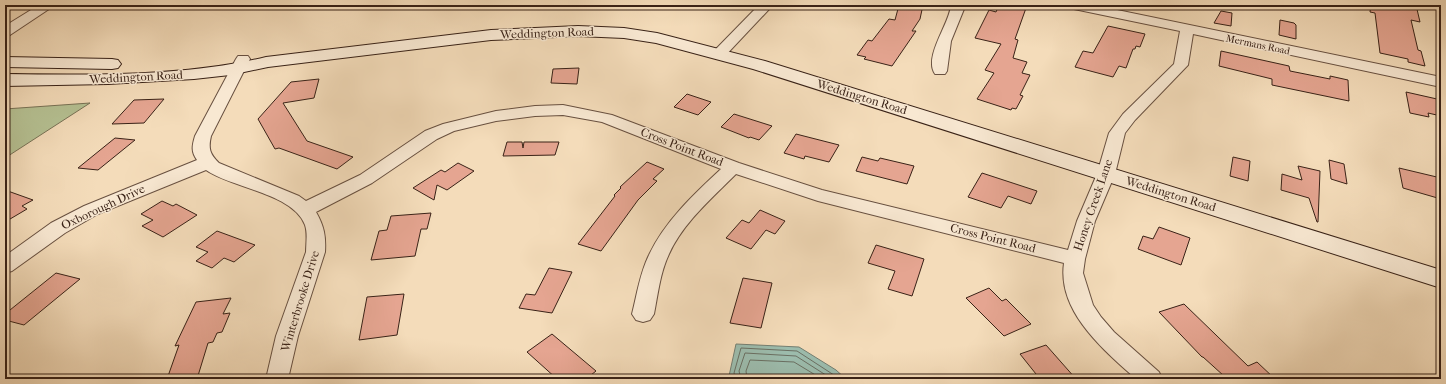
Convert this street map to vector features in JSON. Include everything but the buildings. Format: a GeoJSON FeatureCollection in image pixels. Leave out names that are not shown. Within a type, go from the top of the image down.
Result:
{"type":"FeatureCollection","features":[{"type":"Feature","properties":{"kind":"main road","name":"Weddington Road"},"geometry":{"type":"LineString","coordinates":[[5,80],[146,77],[240,64],[491,35],[578,31],[638,35],[719,54],[1441,279]]}},
{"type":"Feature","properties":{"kind":"main road","name":"Weddington Road"},"geometry":{"type":"LineString","coordinates":[[5,62],[240,64]]}},
{"type":"Feature","properties":{"kind":"street"},"geometry":{"type":"LineString","coordinates":[[5,32],[48,5]]}},
{"type":"Feature","properties":{"kind":"street"},"geometry":{"type":"LineString","coordinates":[[719,54],[766,5]]}},
{"type":"Feature","properties":{"kind":"street"},"geometry":{"type":"LineString","coordinates":[[940,71],[940,55],[945,37],[958,11],[958,5]]}},
{"type":"Feature","properties":{"kind":"street","name":"Mermans Road"},"geometry":{"type":"LineString","coordinates":[[1074,5],[1441,82]]}},
{"type":"Feature","properties":{"kind":"street","name":"Honey Creek Lane"},"geometry":{"type":"LineString","coordinates":[[1151,379],[1106,338],[1093,323],[1083,307],[1078,293],[1074,273],[1074,259],[1086,221],[1106,174],[1117,133],[1129,116],[1181,65],[1187,29]]}},
{"type":"Feature","properties":{"kind":"street"},"geometry":{"type":"LineString","coordinates":[[209,162],[202,154],[200,146],[203,136],[240,64]]}},
{"type":"Feature","properties":{"kind":"street","name":"Cross Point Road"},"geometry":{"type":"LineString","coordinates":[[304,210],[366,179],[418,143],[450,126],[474,120],[535,111],[569,110],[606,118],[733,166],[818,195],[1074,259]]}},
{"type":"Feature","properties":{"kind":"street","name":"Winterbrooke Drive"},"geometry":{"type":"LineString","coordinates":[[209,162],[217,169],[293,200],[304,210],[315,227],[318,238],[317,252],[295,310],[277,379]]}},
{"type":"Feature","properties":{"kind":"street","name":"Oxborough Drive"},"geometry":{"type":"LineString","coordinates":[[5,266],[58,228],[79,216],[160,181],[209,162]]}},
{"type":"Feature","properties":{"kind":"street"},"geometry":{"type":"LineString","coordinates":[[643,314],[659,255],[669,236],[688,213],[733,166]]}},
{"type":"Feature","properties":{"kind":"green space"},"geometry":{"type":"Polygon","coordinates":[[[90,103],[5,158],[5,109],[90,103]]]}},
{"type":"Feature","properties":{"kind":"water"},"geometry":{"type":"Polygon","coordinates":[[[736,344],[799,347],[836,370],[846,379],[735,379],[729,376],[736,344]]]}}]}
